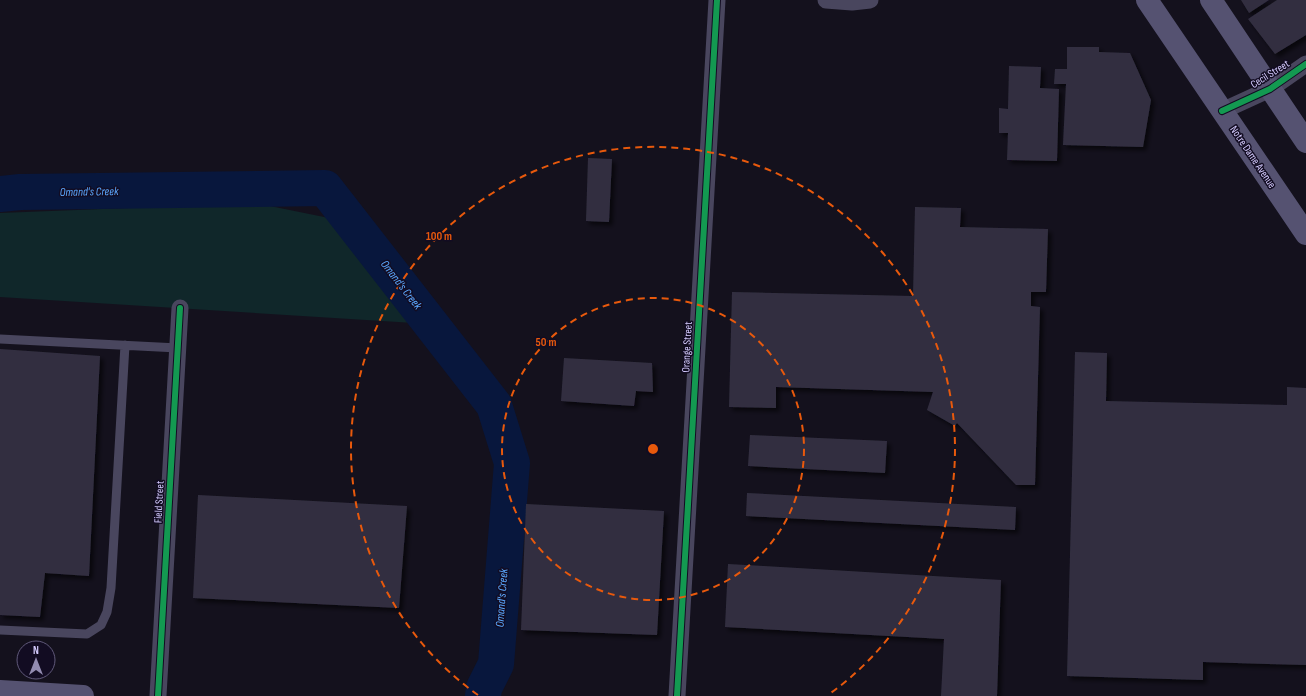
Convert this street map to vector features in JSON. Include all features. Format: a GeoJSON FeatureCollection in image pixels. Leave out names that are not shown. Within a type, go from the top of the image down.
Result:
{"type":"FeatureCollection","features":[{"type":"Feature","properties":{"kind":"main road","name":"Notre Dame Avenue"},"geometry":{"type":"LineString","coordinates":[[1147,0],[1306,234]]}},
{"type":"Feature","properties":{"kind":"main road"},"geometry":{"type":"LineString","coordinates":[[1211,0],[1306,142]]}},
{"type":"Feature","properties":{"kind":"main road"},"geometry":{"type":"LineString","coordinates":[[7,693],[83,696]]}},
{"type":"Feature","properties":{"kind":"street","name":"Orange Street"},"geometry":{"type":"LineString","coordinates":[[677,696],[717,0]]}},
{"type":"Feature","properties":{"kind":"street"},"geometry":{"type":"LineString","coordinates":[[826,0],[852,2],[870,0]]}},
{"type":"Feature","properties":{"kind":"street","name":"Cecil Street"},"geometry":{"type":"LineString","coordinates":[[1222,111],[1270,89],[1306,64]]}},
{"type":"Feature","properties":{"kind":"street","name":"Field Street"},"geometry":{"type":"LineString","coordinates":[[158,696],[180,308]]}},
{"type":"Feature","properties":{"kind":"lane"},"geometry":{"type":"LineString","coordinates":[[0,340],[178,348]]}},
{"type":"Feature","properties":{"kind":"lane"},"geometry":{"type":"LineString","coordinates":[[0,630],[87,634],[101,625],[107,612],[111,588],[125,345]]}},
{"type":"Feature","properties":{"kind":"green space"},"geometry":{"type":"Polygon","coordinates":[[[255,203],[329,218],[430,324],[0,297],[0,213],[255,203]]]}},
{"type":"Feature","properties":{"kind":"building"},"geometry":{"type":"Polygon","coordinates":[[[1241,0],[1269,0],[1249,13],[1241,0]]]}},
{"type":"Feature","properties":{"kind":"building"},"geometry":{"type":"Polygon","coordinates":[[[1277,0],[1306,0],[1306,35],[1275,54],[1248,19],[1277,0]]]}},
{"type":"Feature","properties":{"kind":"building"},"geometry":{"type":"Polygon","coordinates":[[[1067,47],[1099,47],[1099,52],[1130,53],[1151,100],[1143,147],[1063,145],[1066,84],[1054,84],[1055,69],[1067,69],[1067,47]]]}},
{"type":"Feature","properties":{"kind":"building"},"geometry":{"type":"Polygon","coordinates":[[[1009,66],[1041,67],[1040,88],[1059,89],[1057,161],[1007,160],[1008,133],[999,133],[999,108],[1008,109],[1009,66]]]}},
{"type":"Feature","properties":{"kind":"building"},"geometry":{"type":"Polygon","coordinates":[[[588,158],[612,159],[609,222],[586,221],[588,158]]]}},
{"type":"Feature","properties":{"kind":"building"},"geometry":{"type":"Polygon","coordinates":[[[915,207],[961,208],[960,227],[1048,229],[1046,292],[1031,292],[1031,306],[1040,307],[1035,485],[1016,485],[957,423],[955,426],[927,410],[933,392],[776,387],[776,408],[729,407],[732,292],[913,296],[915,207]]]}},
{"type":"Feature","properties":{"kind":"building"},"geometry":{"type":"Polygon","coordinates":[[[0,349],[100,356],[89,576],[45,573],[40,617],[0,615],[0,349]]]}},
{"type":"Feature","properties":{"kind":"building"},"geometry":{"type":"Polygon","coordinates":[[[1075,352],[1107,353],[1106,401],[1287,405],[1287,387],[1306,388],[1306,665],[1203,662],[1203,680],[1067,676],[1075,352]]]}},
{"type":"Feature","properties":{"kind":"building"},"geometry":{"type":"Polygon","coordinates":[[[564,358],[652,363],[653,392],[636,391],[634,406],[561,401],[564,358]]]}},
{"type":"Feature","properties":{"kind":"building"},"geometry":{"type":"Polygon","coordinates":[[[750,435],[887,441],[885,473],[748,466],[750,435]]]}},
{"type":"Feature","properties":{"kind":"building"},"geometry":{"type":"Polygon","coordinates":[[[747,493],[1016,507],[1015,530],[746,516],[747,493]]]}},
{"type":"Feature","properties":{"kind":"building"},"geometry":{"type":"Polygon","coordinates":[[[198,495],[407,506],[399,608],[193,598],[198,495]]]}},
{"type":"Feature","properties":{"kind":"building"},"geometry":{"type":"Polygon","coordinates":[[[526,504],[664,511],[657,635],[521,630],[526,504]]]}},
{"type":"Feature","properties":{"kind":"building"},"geometry":{"type":"Polygon","coordinates":[[[728,564],[1001,580],[997,696],[941,696],[944,639],[725,627],[728,564]]]}},
{"type":"Feature","properties":{"kind":"waterway","name":"Omand's Creek"},"geometry":{"type":"LineString","coordinates":[[0,194],[20,192],[325,188],[494,405],[512,463],[496,664],[484,688],[483,696]]}},
{"type":"Feature","properties":{"kind":"cycle path"},"geometry":{"type":"LineString","coordinates":[[677,696],[717,0]]}},
{"type":"Feature","properties":{"kind":"cycle path"},"geometry":{"type":"LineString","coordinates":[[1222,111],[1270,89],[1306,64]]}},
{"type":"Feature","properties":{"kind":"cycle path"},"geometry":{"type":"LineString","coordinates":[[158,696],[180,308]]}}]}
